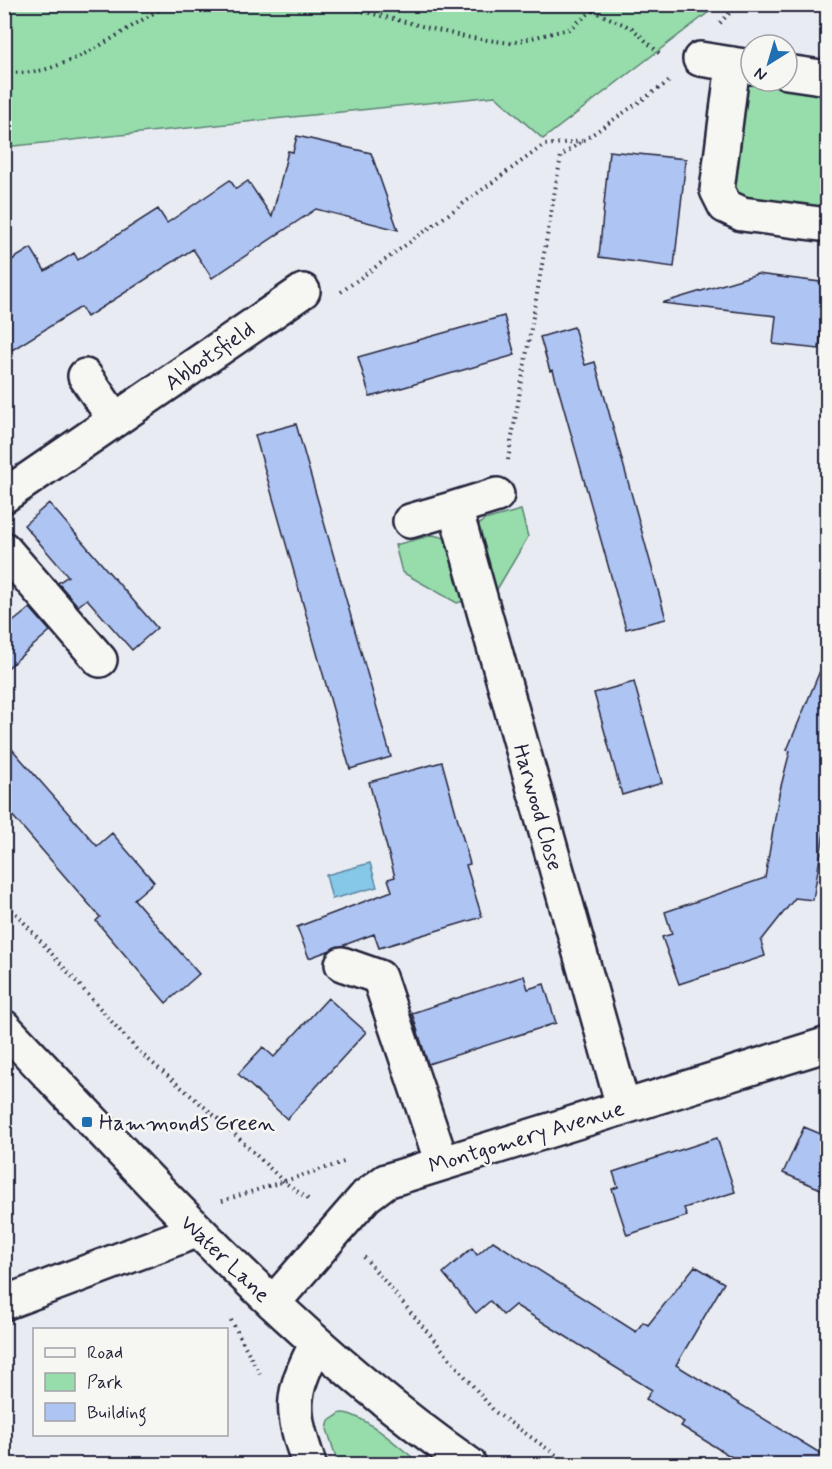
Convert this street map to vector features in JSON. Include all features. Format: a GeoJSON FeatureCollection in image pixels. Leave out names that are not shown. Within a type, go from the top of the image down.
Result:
{"type":"FeatureCollection","features":[{"type":"Feature","properties":{"kind":"street"},"geometry":{"type":"LineString","coordinates":[[690,66],[739,65]]}},
{"type":"Feature","properties":{"kind":"street"},"geometry":{"type":"LineString","coordinates":[[799,74],[828,78]]}},
{"type":"Feature","properties":{"kind":"street"},"geometry":{"type":"LineString","coordinates":[[739,80],[717,190],[726,206],[742,214],[828,225]]}},
{"type":"Feature","properties":{"kind":"street","name":"Abbotsfield"},"geometry":{"type":"LineString","coordinates":[[4,496],[303,291]]}},
{"type":"Feature","properties":{"kind":"street"},"geometry":{"type":"LineString","coordinates":[[85,376],[115,420]]}},
{"type":"Feature","properties":{"kind":"street"},"geometry":{"type":"LineString","coordinates":[[410,521],[497,495]]}},
{"type":"Feature","properties":{"kind":"street","name":"Harwood Close"},"geometry":{"type":"LineString","coordinates":[[455,508],[623,1106]]}},
{"type":"Feature","properties":{"kind":"street"},"geometry":{"type":"LineString","coordinates":[[4,549],[100,660]]}},
{"type":"Feature","properties":{"kind":"street"},"geometry":{"type":"LineString","coordinates":[[342,964],[379,977],[442,1163]]}},
{"type":"Feature","properties":{"kind":"street","name":"Water Lane"},"geometry":{"type":"LineString","coordinates":[[4,1027],[196,1231],[316,1345],[415,1426],[469,1464]]}},
{"type":"Feature","properties":{"kind":"street","name":"Montgomery Avenue"},"geometry":{"type":"LineString","coordinates":[[273,1304],[366,1196],[386,1180],[828,1044]]}},
{"type":"Feature","properties":{"kind":"street"},"geometry":{"type":"LineString","coordinates":[[4,1303],[196,1231]]}},
{"type":"Feature","properties":{"kind":"street"},"geometry":{"type":"LineString","coordinates":[[309,1464],[297,1429],[294,1400],[302,1371],[316,1345]]}},
{"type":"Feature","properties":{"kind":"path"},"geometry":{"type":"LineString","coordinates":[[4,71],[46,69],[88,52],[170,4]]}},
{"type":"Feature","properties":{"kind":"path"},"geometry":{"type":"LineString","coordinates":[[334,4],[465,37],[511,43],[569,29],[601,4]]}},
{"type":"Feature","properties":{"kind":"path"},"geometry":{"type":"LineString","coordinates":[[497,495],[508,458],[561,156],[690,66],[632,28],[592,11]]}},
{"type":"Feature","properties":{"kind":"path"},"geometry":{"type":"LineString","coordinates":[[303,291],[315,310],[544,145],[583,141]]}},
{"type":"Feature","properties":{"kind":"path"},"geometry":{"type":"LineString","coordinates":[[4,900],[136,1050],[221,1121],[283,1181],[306,1197],[339,1227],[495,1412],[569,1464]]}},
{"type":"Feature","properties":{"kind":"path"},"geometry":{"type":"LineString","coordinates":[[196,1231],[221,1202],[355,1159]]}},
{"type":"Feature","properties":{"kind":"path"},"geometry":{"type":"LineString","coordinates":[[229,1316],[261,1376],[294,1400]]}},
{"type":"Feature","properties":{"kind":"green space"},"geometry":{"type":"Polygon","coordinates":[[[4,5],[718,5],[543,139],[495,96],[5,147],[4,5]]]}},
{"type":"Feature","properties":{"kind":"green space"},"geometry":{"type":"Polygon","coordinates":[[[799,85],[827,89],[827,213],[731,196],[745,93],[799,93],[799,85]]]}},
{"type":"Feature","properties":{"kind":"green space"},"geometry":{"type":"Polygon","coordinates":[[[521,510],[528,537],[496,591],[489,592],[474,529],[484,520],[521,510]]]}},
{"type":"Feature","properties":{"kind":"green space"},"geometry":{"type":"Polygon","coordinates":[[[433,535],[445,538],[449,544],[464,601],[457,603],[402,572],[395,545],[433,535]]]}},
{"type":"Feature","properties":{"kind":"green space"},"geometry":{"type":"Polygon","coordinates":[[[341,1413],[350,1414],[371,1425],[421,1464],[338,1464],[327,1429],[329,1421],[341,1413]]]}},
{"type":"Feature","properties":{"kind":"water"},"geometry":{"type":"Polygon","coordinates":[[[370,863],[377,887],[332,899],[326,875],[370,863]]]}},
{"type":"Feature","properties":{"kind":"building"},"geometry":{"type":"Polygon","coordinates":[[[297,136],[371,153],[398,230],[316,209],[212,278],[193,249],[87,317],[81,307],[4,355],[4,265],[31,248],[45,271],[74,253],[78,260],[158,209],[167,223],[230,180],[236,189],[248,181],[272,217],[288,151],[293,152],[297,136]]]}},
{"type":"Feature","properties":{"kind":"building"},"geometry":{"type":"Polygon","coordinates":[[[609,151],[686,159],[674,267],[599,257],[609,151]]]}},
{"type":"Feature","properties":{"kind":"building"},"geometry":{"type":"Polygon","coordinates":[[[757,274],[828,283],[828,322],[822,321],[819,349],[773,344],[776,316],[662,303],[757,274]]]}},
{"type":"Feature","properties":{"kind":"building"},"geometry":{"type":"Polygon","coordinates":[[[504,316],[515,355],[370,397],[358,357],[504,316]]]}},
{"type":"Feature","properties":{"kind":"building"},"geometry":{"type":"Polygon","coordinates":[[[574,327],[585,365],[595,362],[666,619],[626,629],[553,370],[550,371],[540,337],[574,327]]]}},
{"type":"Feature","properties":{"kind":"building"},"geometry":{"type":"Polygon","coordinates":[[[296,424],[391,757],[350,769],[255,435],[296,424]]]}},
{"type":"Feature","properties":{"kind":"building"},"geometry":{"type":"Polygon","coordinates":[[[49,503],[157,628],[132,650],[87,599],[78,606],[58,583],[68,576],[24,525],[49,503]]]}},
{"type":"Feature","properties":{"kind":"building"},"geometry":{"type":"Polygon","coordinates":[[[30,608],[50,631],[4,671],[4,629],[30,608]]]}},
{"type":"Feature","properties":{"kind":"building"},"geometry":{"type":"Polygon","coordinates":[[[827,654],[828,808],[813,900],[795,898],[761,941],[765,956],[679,984],[662,937],[672,934],[665,912],[765,878],[779,794],[790,751],[787,750],[827,654]]]}},
{"type":"Feature","properties":{"kind":"building"},"geometry":{"type":"Polygon","coordinates":[[[634,682],[662,783],[622,795],[594,693],[634,682]]]}},
{"type":"Feature","properties":{"kind":"building"},"geometry":{"type":"Polygon","coordinates":[[[4,740],[97,846],[112,833],[154,882],[134,899],[199,974],[166,1003],[96,921],[100,917],[4,806],[4,740]]]}},
{"type":"Feature","properties":{"kind":"building"},"geometry":{"type":"Polygon","coordinates":[[[442,762],[470,864],[466,865],[482,917],[379,948],[374,934],[309,958],[297,927],[392,891],[388,879],[395,877],[369,782],[442,762]]]}},
{"type":"Feature","properties":{"kind":"building"},"geometry":{"type":"Polygon","coordinates":[[[524,976],[528,989],[544,984],[556,1023],[428,1064],[412,1013],[524,976]]]}},
{"type":"Feature","properties":{"kind":"building"},"geometry":{"type":"Polygon","coordinates":[[[328,998],[366,1032],[287,1119],[238,1074],[263,1047],[274,1057],[328,998]]]}},
{"type":"Feature","properties":{"kind":"building"},"geometry":{"type":"Polygon","coordinates":[[[804,1127],[828,1137],[828,1192],[783,1173],[804,1127]]]}},
{"type":"Feature","properties":{"kind":"building"},"geometry":{"type":"Polygon","coordinates":[[[717,1138],[735,1192],[684,1208],[687,1216],[627,1235],[612,1189],[618,1187],[613,1172],[717,1138]]]}},
{"type":"Feature","properties":{"kind":"building"},"geometry":{"type":"Polygon","coordinates":[[[493,1241],[636,1332],[643,1322],[648,1325],[695,1266],[724,1283],[676,1365],[828,1458],[828,1464],[743,1464],[681,1426],[684,1422],[646,1399],[652,1390],[515,1305],[503,1315],[490,1301],[476,1313],[443,1273],[472,1248],[477,1255],[493,1241]]]}},
{"type":"Feature","properties":{"kind":"place","name":"Hammonds Green"},"geometry":{"type":"Point","coordinates":[87,1122]}}]}
